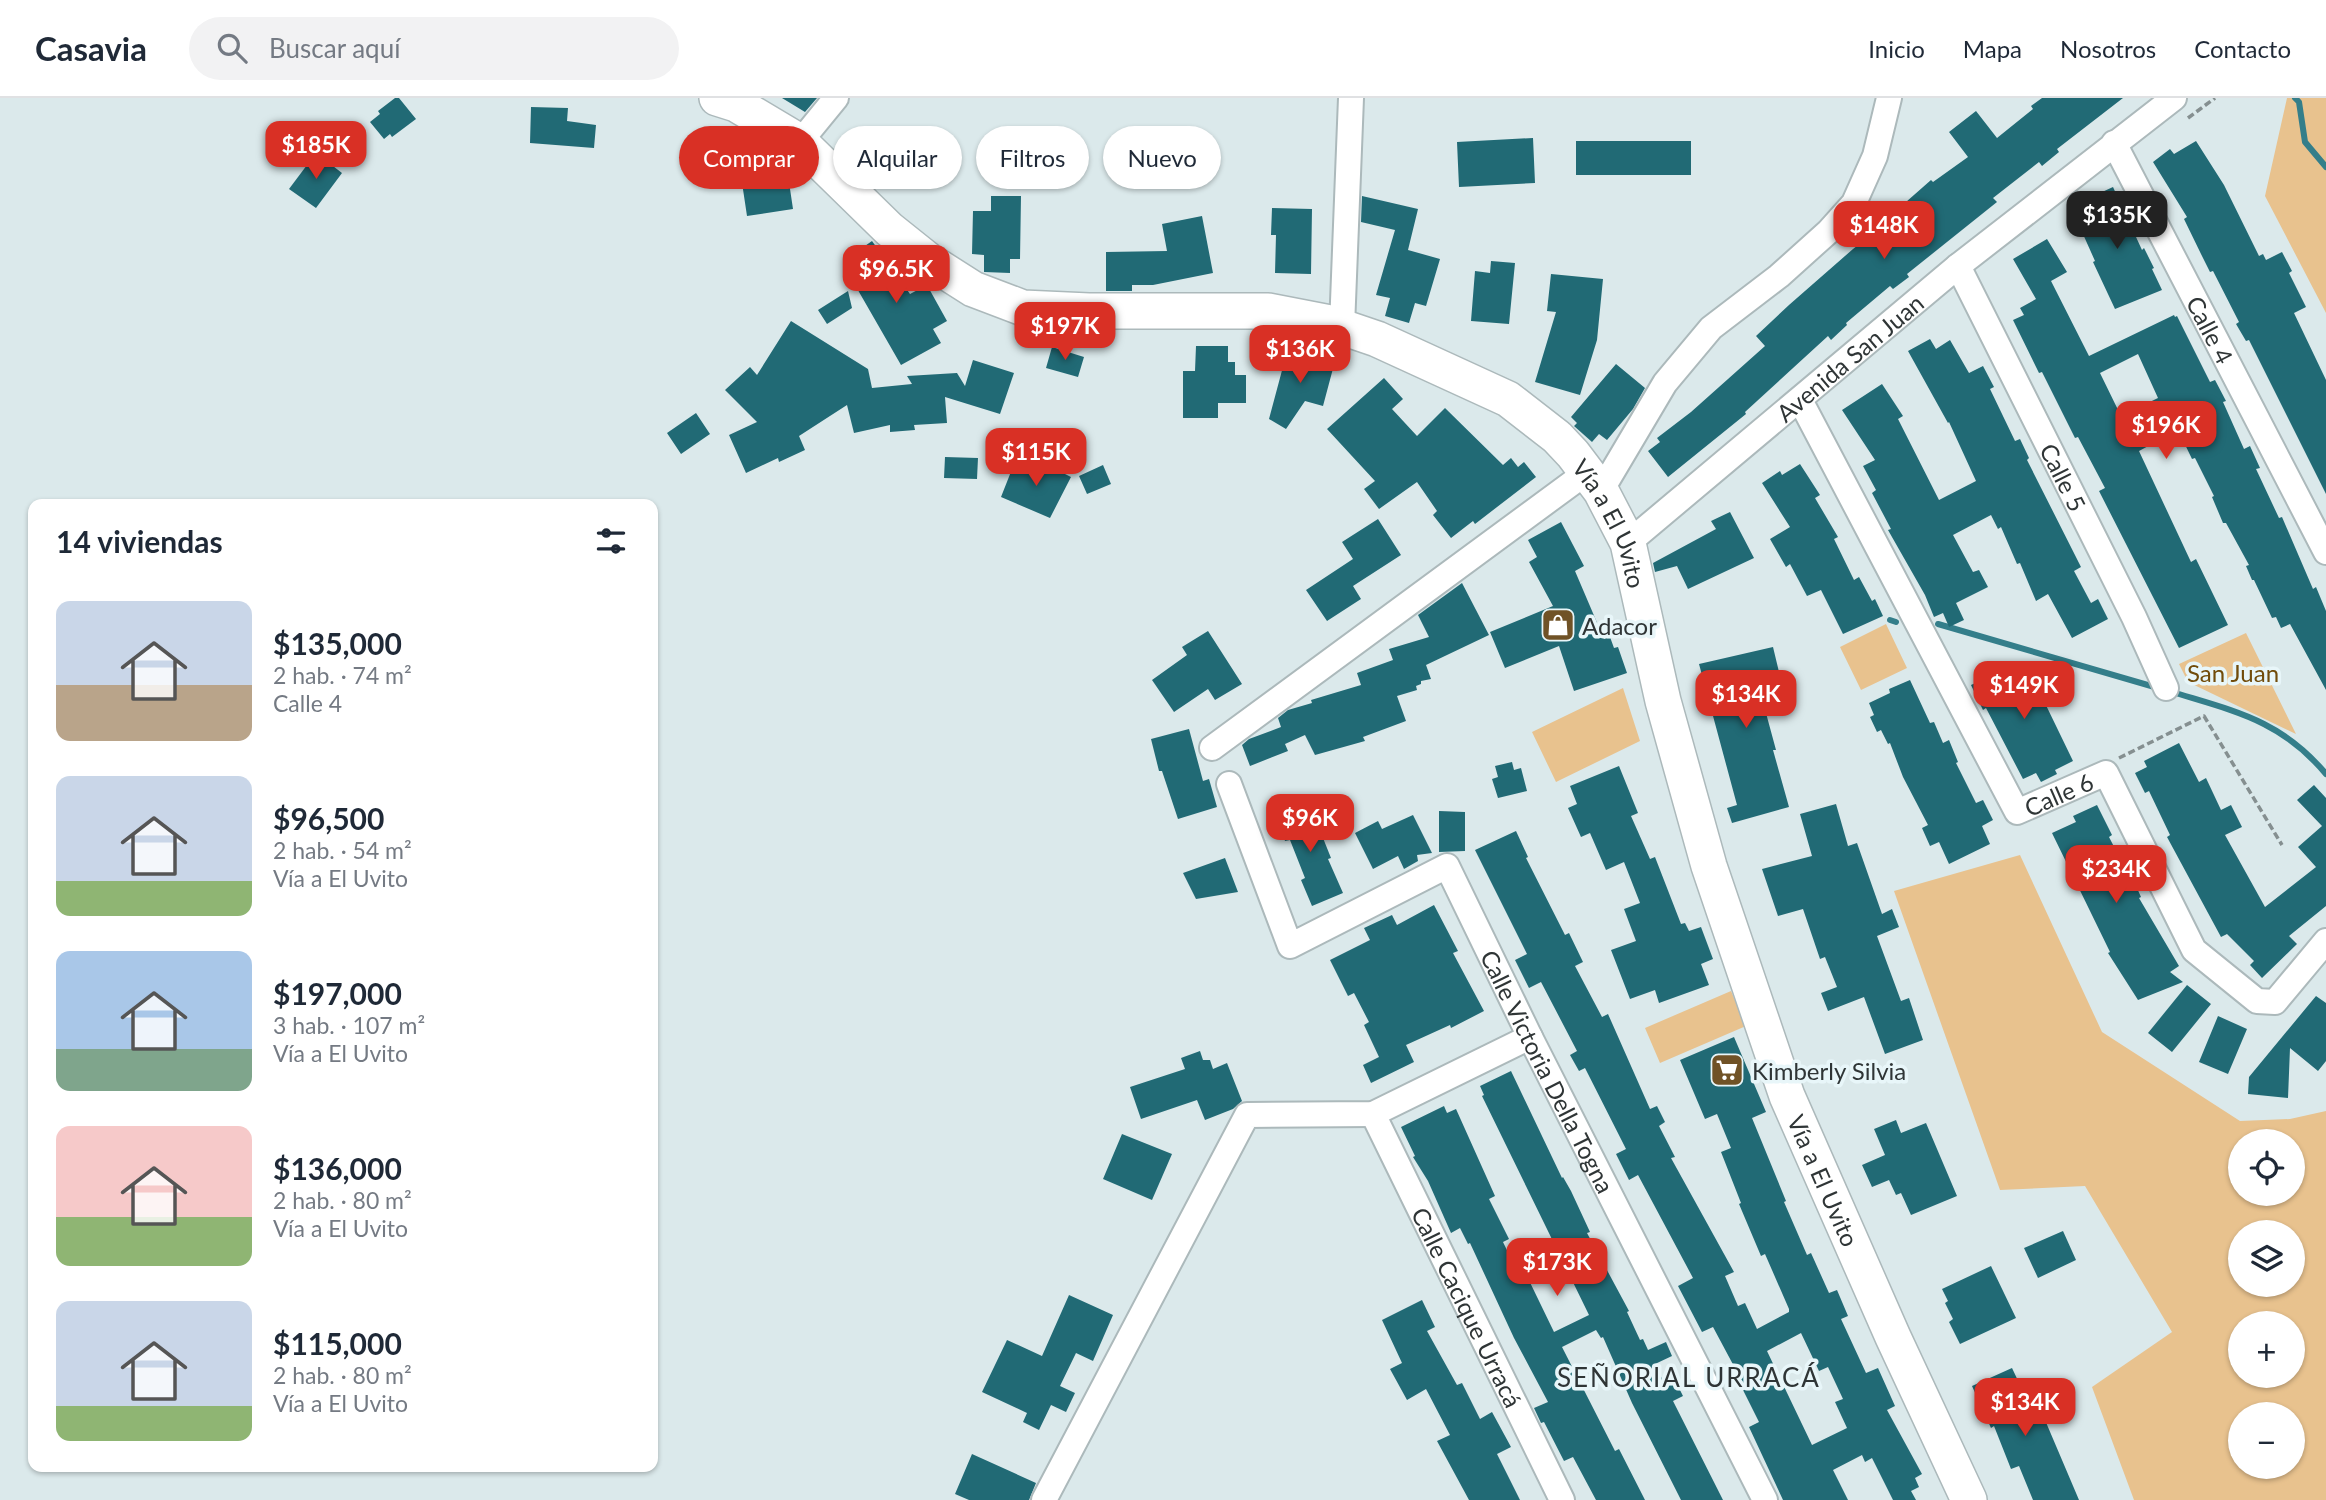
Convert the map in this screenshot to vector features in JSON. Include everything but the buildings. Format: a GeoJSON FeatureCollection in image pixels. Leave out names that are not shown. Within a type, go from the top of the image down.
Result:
{"type":"FeatureCollection","features":[{"type":"Feature","properties":{"kind":"street","name":"Vía a El Uvito"},"geometry":{"type":"LineString","coordinates":[[717,98],[736,104],[773,126]]}},
{"type":"Feature","properties":{"kind":"street"},"geometry":{"type":"LineString","coordinates":[[813,126],[836,98]]}},
{"type":"Feature","properties":{"kind":"street"},"geometry":{"type":"LineString","coordinates":[[1342,327],[1351,98]]}},
{"type":"Feature","properties":{"kind":"street"},"geometry":{"type":"LineString","coordinates":[[1212,748],[1594,482],[1665,383],[1711,328],[1779,276],[1828,232],[1854,203],[1875,156],[1889,98]]}},
{"type":"Feature","properties":{"kind":"street","name":"Avenida San Juan"},"geometry":{"type":"LineString","coordinates":[[1628,543],[1958,266],[2174,98]]}},
{"type":"Feature","properties":{"kind":"street","name":"Calle 4"},"geometry":{"type":"LineString","coordinates":[[2114,143],[2326,552]]}},
{"type":"Feature","properties":{"kind":"street","name":"Vía a El Uvito"},"geometry":{"type":"LineString","coordinates":[[819,161],[889,229],[929,261],[973,289],[1023,308],[1089,311],[1268,311],[1342,327],[1377,339],[1508,399],[1557,437],[1594,482],[1628,543],[1663,701],[1709,866],[1787,1096],[1893,1337],[1969,1500]]}},
{"type":"Feature","properties":{"kind":"street","name":"Calle 5"},"geometry":{"type":"LineString","coordinates":[[1958,266],[2134,617],[2166,688]]}},
{"type":"Feature","properties":{"kind":"street","name":"Calle 6"},"geometry":{"type":"LineString","coordinates":[[1800,400],[2017,812],[2106,773],[2194,950],[2257,1001],[2275,1002],[2326,941]]}},
{"type":"Feature","properties":{"kind":"street","name":"Calle Victoria Della Togna"},"geometry":{"type":"LineString","coordinates":[[1229,784],[1290,946],[1447,866],[1530,1037],[1765,1500]]}},
{"type":"Feature","properties":{"kind":"street"},"geometry":{"type":"LineString","coordinates":[[1044,1500],[1247,1115],[1373,1114],[1530,1037]]}},
{"type":"Feature","properties":{"kind":"street","name":"Calle Cacique Urracá"},"geometry":{"type":"LineString","coordinates":[[1373,1114],[1562,1500]]}},
{"type":"Feature","properties":{"kind":"path"},"geometry":{"type":"LineString","coordinates":[[2114,761],[2204,716],[2282,845]]}},
{"type":"Feature","properties":{"kind":"green space"},"geometry":{"type":"Polygon","coordinates":[[[2287,98],[2326,98],[2326,313],[2265,196],[2287,98]]]}},
{"type":"Feature","properties":{"kind":"green space"},"geometry":{"type":"Polygon","coordinates":[[[1886,624],[1907,668],[1861,690],[1840,647],[1886,624]]]}},
{"type":"Feature","properties":{"kind":"green space","name":"San Juan"},"geometry":{"type":"Polygon","coordinates":[[[2246,633],[2296,734],[2188,682],[2179,664],[2246,633]]]}},
{"type":"Feature","properties":{"kind":"green space"},"geometry":{"type":"Polygon","coordinates":[[[1623,688],[1640,741],[1556,782],[1532,732],[1623,688]]]}},
{"type":"Feature","properties":{"kind":"green space"},"geometry":{"type":"Polygon","coordinates":[[[2020,855],[2102,1032],[2240,1121],[2290,1119],[2326,1111],[2326,1500],[2134,1500],[2092,1387],[2172,1332],[2085,1186],[2000,1190],[1894,891],[2020,855]]]}},
{"type":"Feature","properties":{"kind":"green space"},"geometry":{"type":"Polygon","coordinates":[[[1731,991],[1746,1026],[1660,1063],[1645,1028],[1731,991]]]}},
{"type":"Feature","properties":{"kind":"waterway"},"geometry":{"type":"LineString","coordinates":[[2295,98],[2299,102],[2305,142],[2326,167]]}},
{"type":"Feature","properties":{"kind":"waterway"},"geometry":{"type":"LineString","coordinates":[[1890,620],[1896,622]]}},
{"type":"Feature","properties":{"kind":"waterway"},"geometry":{"type":"LineString","coordinates":[[1938,624],[2158,688]]}},
{"type":"Feature","properties":{"kind":"waterway"},"geometry":{"type":"LineString","coordinates":[[2169,691],[2235,712],[2273,729],[2309,755],[2326,774]]}},
{"type":"Feature","properties":{"kind":"place","name":"Adacor"},"geometry":{"type":"Point","coordinates":[1558,625]}},
{"type":"Feature","properties":{"kind":"place","name":"Kimberly Silvia"},"geometry":{"type":"Point","coordinates":[1727,1070]}},
{"type":"Feature","properties":{"kind":"district","name":"SEÑORIAL URRACÁ"},"geometry":{"type":"Point","coordinates":[1689,1377]}}]}
